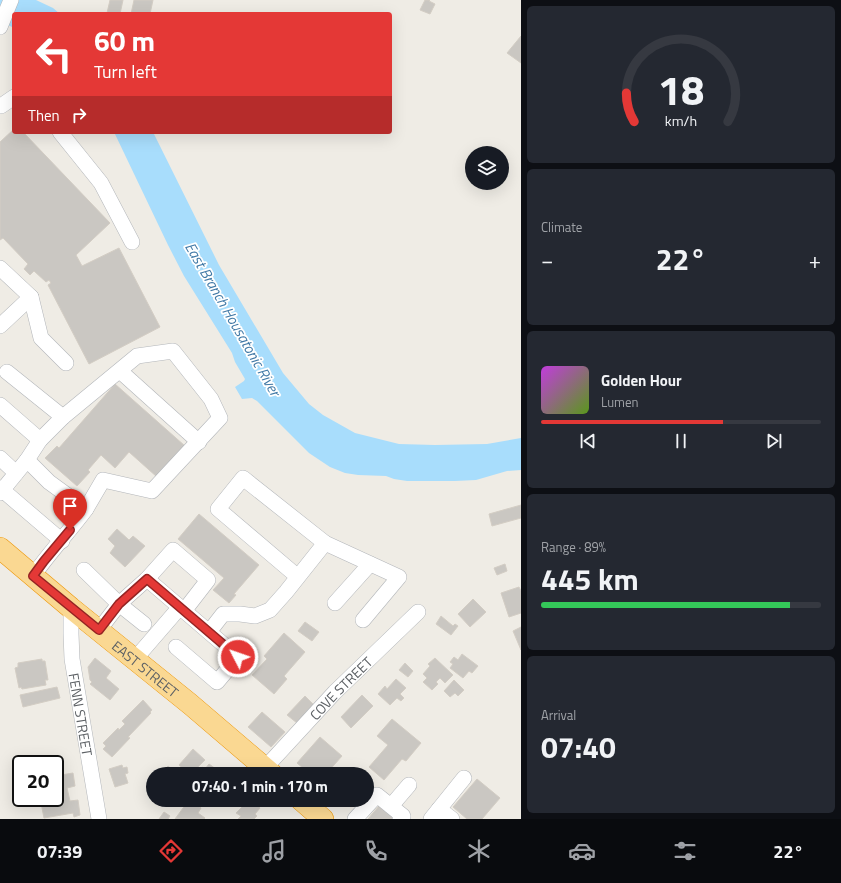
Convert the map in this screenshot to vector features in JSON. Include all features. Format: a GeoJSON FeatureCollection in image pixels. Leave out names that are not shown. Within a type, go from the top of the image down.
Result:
{"type":"FeatureCollection","features":[{"type":"Feature","properties":{"kind":"highway","name":"EAST STREET"},"geometry":{"type":"LineString","coordinates":[[0,548],[264,767]]}},
{"type":"Feature","properties":{"kind":"highway"},"geometry":{"type":"LineString","coordinates":[[309,807],[323,819]]}},
{"type":"Feature","properties":{"kind":"street"},"geometry":{"type":"LineString","coordinates":[[0,28],[11,0]]}},
{"type":"Feature","properties":{"kind":"street"},"geometry":{"type":"LineString","coordinates":[[0,106],[12,97]]}},
{"type":"Feature","properties":{"kind":"street"},"geometry":{"type":"LineString","coordinates":[[62,134],[101,183],[132,242]]}},
{"type":"Feature","properties":{"kind":"street"},"geometry":{"type":"LineString","coordinates":[[0,268],[31,297],[41,338],[66,363]]}},
{"type":"Feature","properties":{"kind":"street"},"geometry":{"type":"LineString","coordinates":[[0,326],[31,297]]}},
{"type":"Feature","properties":{"kind":"street"},"geometry":{"type":"LineString","coordinates":[[33,576],[62,541],[86,509],[103,480],[152,491],[220,418],[211,399],[173,351],[137,356],[63,417],[40,440],[27,460],[1,491],[62,541]]}},
{"type":"Feature","properties":{"kind":"street"},"geometry":{"type":"LineString","coordinates":[[120,371],[199,442]]}},
{"type":"Feature","properties":{"kind":"street"},"geometry":{"type":"LineString","coordinates":[[7,372],[63,417]]}},
{"type":"Feature","properties":{"kind":"street"},"geometry":{"type":"LineString","coordinates":[[0,405],[40,440]]}},
{"type":"Feature","properties":{"kind":"street"},"geometry":{"type":"LineString","coordinates":[[0,458],[16,473]]}},
{"type":"Feature","properties":{"kind":"street"},"geometry":{"type":"LineString","coordinates":[[27,460],[49,482],[86,509]]}},
{"type":"Feature","properties":{"kind":"street"},"geometry":{"type":"LineString","coordinates":[[298,577],[218,509],[243,478],[325,543],[400,577],[362,620]]}},
{"type":"Feature","properties":{"kind":"street"},"geometry":{"type":"LineString","coordinates":[[209,632],[223,614],[255,616],[270,610],[325,543]]}},
{"type":"Feature","properties":{"kind":"street"},"geometry":{"type":"LineString","coordinates":[[99,630],[119,604],[147,579],[173,550],[208,580],[135,659]]}},
{"type":"Feature","properties":{"kind":"street"},"geometry":{"type":"LineString","coordinates":[[335,603],[370,564]]}},
{"type":"Feature","properties":{"kind":"street"},"geometry":{"type":"LineString","coordinates":[[84,570],[119,604],[144,624]]}},
{"type":"Feature","properties":{"kind":"street"},"geometry":{"type":"LineString","coordinates":[[147,579],[238,657],[217,682],[176,647]]}},
{"type":"Feature","properties":{"kind":"street","name":"FENN STREET"},"geometry":{"type":"LineString","coordinates":[[71,608],[72,659],[99,819]]}},
{"type":"Feature","properties":{"kind":"street","name":"COVE STREET"},"geometry":{"type":"LineString","coordinates":[[272,767],[335,692],[418,612]]}},
{"type":"Feature","properties":{"kind":"street"},"geometry":{"type":"LineString","coordinates":[[452,819],[435,814],[464,778]]}},
{"type":"Feature","properties":{"kind":"street"},"geometry":{"type":"LineString","coordinates":[[385,802],[409,785]]}},
{"type":"Feature","properties":{"kind":"street"},"geometry":{"type":"LineString","coordinates":[[360,818],[377,795],[403,816],[400,819]]}},
{"type":"Feature","properties":{"kind":"water"},"geometry":{"type":"Polygon","coordinates":[[[0,0],[36,0],[53,8],[58,12],[12,12],[12,27],[0,21],[0,0]]]}},
{"type":"Feature","properties":{"kind":"water","name":"East Branch Housatonic River"},"geometry":{"type":"Polygon","coordinates":[[[115,134],[154,134],[219,265],[283,373],[309,404],[323,415],[355,433],[399,444],[487,444],[521,438],[521,470],[507,471],[476,480],[407,481],[386,476],[345,473],[330,467],[309,453],[257,401],[252,398],[242,399],[235,387],[245,379],[235,362],[232,353],[184,276],[115,134]]]}},
{"type":"Feature","properties":{"kind":"building"},"geometry":{"type":"Polygon","coordinates":[[[110,0],[123,0],[120,12],[107,12],[110,0]]]}},
{"type":"Feature","properties":{"kind":"building"},"geometry":{"type":"Polygon","coordinates":[[[134,0],[153,0],[150,12],[131,12],[134,0]]]}},
{"type":"Feature","properties":{"kind":"building"},"geometry":{"type":"Polygon","coordinates":[[[425,0],[430,0],[429,1],[435,4],[430,14],[420,10],[425,0]]]}},
{"type":"Feature","properties":{"kind":"building"},"geometry":{"type":"Polygon","coordinates":[[[521,36],[521,63],[507,53],[521,36]]]}},
{"type":"Feature","properties":{"kind":"building"},"geometry":{"type":"Polygon","coordinates":[[[12,131],[12,134],[25,134],[110,223],[76,255],[82,266],[119,248],[160,327],[89,364],[48,285],[51,283],[49,280],[46,282],[34,271],[30,275],[24,269],[28,264],[3,238],[0,240],[0,142],[12,131]]]}},
{"type":"Feature","properties":{"kind":"building"},"geometry":{"type":"Polygon","coordinates":[[[115,384],[185,446],[157,477],[129,452],[115,468],[101,455],[88,470],[90,472],[77,486],[45,458],[57,446],[59,448],[115,384]]]}},
{"type":"Feature","properties":{"kind":"building"},"geometry":{"type":"Polygon","coordinates":[[[521,505],[521,518],[492,526],[489,514],[521,505]]]}},
{"type":"Feature","properties":{"kind":"building"},"geometry":{"type":"Polygon","coordinates":[[[199,514],[259,565],[234,594],[236,595],[229,603],[213,590],[224,578],[178,539],[199,514]]]}},
{"type":"Feature","properties":{"kind":"building"},"geometry":{"type":"Polygon","coordinates":[[[117,529],[129,540],[133,536],[145,546],[125,567],[110,553],[115,546],[108,539],[117,529]]]}},
{"type":"Feature","properties":{"kind":"building"},"geometry":{"type":"Polygon","coordinates":[[[505,564],[507,571],[497,575],[494,568],[505,564]]]}},
{"type":"Feature","properties":{"kind":"building"},"geometry":{"type":"Polygon","coordinates":[[[519,587],[521,591],[521,613],[509,617],[501,593],[519,587]]]}},
{"type":"Feature","properties":{"kind":"building"},"geometry":{"type":"Polygon","coordinates":[[[473,599],[486,612],[470,627],[458,614],[473,599]]]}},
{"type":"Feature","properties":{"kind":"building"},"geometry":{"type":"Polygon","coordinates":[[[441,616],[453,626],[455,624],[458,626],[451,635],[436,624],[441,616]]]}},
{"type":"Feature","properties":{"kind":"building"},"geometry":{"type":"Polygon","coordinates":[[[305,622],[319,632],[312,641],[298,631],[305,622]]]}},
{"type":"Feature","properties":{"kind":"building"},"geometry":{"type":"Polygon","coordinates":[[[521,627],[521,650],[513,631],[521,627]]]}},
{"type":"Feature","properties":{"kind":"building"},"geometry":{"type":"Polygon","coordinates":[[[284,633],[305,652],[284,676],[287,679],[274,694],[252,675],[267,659],[264,656],[284,633]]]}},
{"type":"Feature","properties":{"kind":"building"},"geometry":{"type":"Polygon","coordinates":[[[462,654],[478,666],[472,673],[469,671],[463,678],[450,668],[453,664],[450,662],[454,657],[458,660],[462,654]]]}},
{"type":"Feature","properties":{"kind":"building"},"geometry":{"type":"Polygon","coordinates":[[[95,658],[111,671],[106,678],[119,689],[110,700],[90,684],[92,682],[90,680],[88,667],[95,658]]]}},
{"type":"Feature","properties":{"kind":"building"},"geometry":{"type":"Polygon","coordinates":[[[435,658],[453,675],[445,683],[440,678],[436,682],[438,684],[432,690],[423,682],[427,678],[423,674],[430,666],[428,664],[435,658]]]}},
{"type":"Feature","properties":{"kind":"building"},"geometry":{"type":"Polygon","coordinates":[[[42,659],[42,661],[45,661],[48,680],[45,680],[46,685],[22,689],[21,687],[19,688],[15,668],[18,667],[18,663],[42,659]]]}},
{"type":"Feature","properties":{"kind":"building"},"geometry":{"type":"Polygon","coordinates":[[[405,663],[413,671],[408,677],[399,670],[405,663]]]}},
{"type":"Feature","properties":{"kind":"building"},"geometry":{"type":"Polygon","coordinates":[[[396,679],[406,688],[400,694],[404,698],[401,701],[397,698],[390,705],[378,694],[385,686],[387,689],[396,679]]]}},
{"type":"Feature","properties":{"kind":"building"},"geometry":{"type":"Polygon","coordinates":[[[454,680],[464,690],[458,696],[455,693],[450,697],[444,691],[454,680]]]}},
{"type":"Feature","properties":{"kind":"building"},"geometry":{"type":"Polygon","coordinates":[[[57,687],[60,698],[23,707],[20,695],[57,687]]]}},
{"type":"Feature","properties":{"kind":"building"},"geometry":{"type":"Polygon","coordinates":[[[362,695],[373,706],[351,728],[341,717],[362,695]]]}},
{"type":"Feature","properties":{"kind":"building"},"geometry":{"type":"Polygon","coordinates":[[[305,696],[314,705],[297,723],[287,715],[305,696]]]}},
{"type":"Feature","properties":{"kind":"building"},"geometry":{"type":"Polygon","coordinates":[[[143,700],[152,710],[150,712],[151,713],[128,737],[130,738],[112,757],[103,749],[106,746],[103,743],[118,728],[119,730],[125,724],[122,721],[143,700]]]}},
{"type":"Feature","properties":{"kind":"building"},"geometry":{"type":"Polygon","coordinates":[[[262,712],[285,732],[271,747],[248,727],[262,712]]]}},
{"type":"Feature","properties":{"kind":"building"},"geometry":{"type":"Polygon","coordinates":[[[392,719],[421,743],[406,761],[402,759],[384,780],[374,771],[374,767],[369,767],[388,745],[377,736],[392,719]]]}},
{"type":"Feature","properties":{"kind":"building"},"geometry":{"type":"Polygon","coordinates":[[[320,737],[342,756],[332,767],[302,767],[297,763],[320,737]]]}},
{"type":"Feature","properties":{"kind":"building"},"geometry":{"type":"Polygon","coordinates":[[[193,749],[205,760],[198,767],[181,767],[179,765],[193,749]]]}},
{"type":"Feature","properties":{"kind":"building"},"geometry":{"type":"Polygon","coordinates":[[[122,765],[123,768],[127,767],[128,773],[125,774],[128,783],[115,787],[109,769],[122,765]]]}},
{"type":"Feature","properties":{"kind":"building"},"geometry":{"type":"Polygon","coordinates":[[[73,773],[75,786],[67,788],[70,801],[78,800],[80,815],[74,817],[73,813],[44,818],[42,807],[64,807],[64,774],[73,773]]]}},
{"type":"Feature","properties":{"kind":"building"},"geometry":{"type":"Polygon","coordinates":[[[477,779],[500,798],[482,819],[467,819],[453,807],[477,779]]]}},
{"type":"Feature","properties":{"kind":"building"},"geometry":{"type":"Polygon","coordinates":[[[379,806],[395,819],[368,819],[379,806]]]}},
{"type":"Feature","properties":{"kind":"building"},"geometry":{"type":"Polygon","coordinates":[[[184,807],[200,807],[201,808],[198,813],[205,818],[204,819],[175,819],[184,807]]]}},
{"type":"Feature","properties":{"kind":"building"},"geometry":{"type":"Polygon","coordinates":[[[242,807],[260,808],[255,814],[257,816],[254,819],[238,819],[241,816],[236,813],[242,807]]]}},
{"type":"Feature","properties":{"kind":"building"},"geometry":{"type":"Polygon","coordinates":[[[164,812],[170,816],[168,819],[159,819],[164,812]]]}},
{"type":"Feature","properties":{"kind":"route"},"geometry":{"type":"LineString","coordinates":[[70,530],[33,576],[99,630],[119,604],[147,579],[238,657]]}}]}
